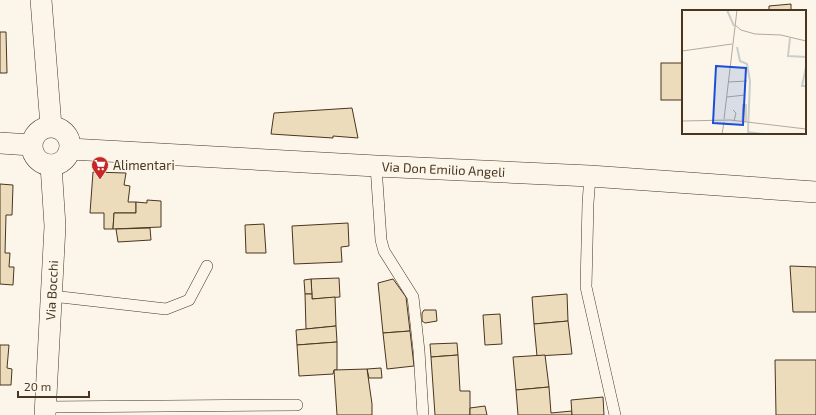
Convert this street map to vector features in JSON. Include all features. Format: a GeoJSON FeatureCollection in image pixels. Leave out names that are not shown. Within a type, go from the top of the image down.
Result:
{"type":"FeatureCollection","features":[{"type":"Feature","properties":{"kind":"street"},"geometry":{"type":"LineString","coordinates":[[41,0],[51,126]]}},
{"type":"Feature","properties":{"kind":"street"},"geometry":{"type":"LineString","coordinates":[[51,126],[58,127],[64,131],[68,136],[70,149],[63,161],[51,165],[44,164],[34,157],[31,145],[32,139],[39,130],[51,126]]}},
{"type":"Feature","properties":{"kind":"street"},"geometry":{"type":"LineString","coordinates":[[0,143],[31,145]]}},
{"type":"Feature","properties":{"kind":"street","name":"Via Don Emilio Angeli"},"geometry":{"type":"LineString","coordinates":[[70,149],[590,176],[816,192]]}},
{"type":"Feature","properties":{"kind":"street","name":"Via Bocchi"},"geometry":{"type":"LineString","coordinates":[[46,411],[55,226],[51,165]]}},
{"type":"Feature","properties":{"kind":"lane"},"geometry":{"type":"LineString","coordinates":[[376,166],[381,240],[384,251],[413,297],[419,351],[423,415]]}},
{"type":"Feature","properties":{"kind":"lane"},"geometry":{"type":"LineString","coordinates":[[590,176],[586,287],[615,415]]}},
{"type":"Feature","properties":{"kind":"lane"},"geometry":{"type":"LineString","coordinates":[[52,296],[166,309],[189,300],[206,266]]}},
{"type":"Feature","properties":{"kind":"lane"},"geometry":{"type":"LineString","coordinates":[[46,411],[297,405]]}},
{"type":"Feature","properties":{"kind":"building"},"geometry":{"type":"Polygon","coordinates":[[[791,4],[791,10],[769,10],[769,6],[791,4]]]}},
{"type":"Feature","properties":{"kind":"building"},"geometry":{"type":"Polygon","coordinates":[[[0,32],[6,32],[7,73],[0,73],[0,32]]]}},
{"type":"Feature","properties":{"kind":"building"},"geometry":{"type":"Polygon","coordinates":[[[661,63],[682,63],[682,100],[661,100],[661,63]]]}},
{"type":"Feature","properties":{"kind":"building"},"geometry":{"type":"Polygon","coordinates":[[[352,108],[358,138],[271,134],[274,113],[352,108]]]}},
{"type":"Feature","properties":{"kind":"building"},"geometry":{"type":"Polygon","coordinates":[[[93,172],[126,173],[124,185],[130,186],[128,202],[136,202],[136,213],[114,213],[113,229],[104,229],[104,213],[90,213],[93,172]]]}},
{"type":"Feature","properties":{"kind":"building"},"geometry":{"type":"Polygon","coordinates":[[[0,184],[13,185],[12,215],[6,215],[5,253],[10,253],[9,267],[14,267],[13,285],[0,284],[0,184]]]}},
{"type":"Feature","properties":{"kind":"building"},"geometry":{"type":"Polygon","coordinates":[[[147,200],[161,201],[161,227],[113,229],[114,213],[136,213],[136,202],[147,203],[147,200]]]}},
{"type":"Feature","properties":{"kind":"building"},"geometry":{"type":"Polygon","coordinates":[[[348,223],[349,246],[341,247],[342,262],[294,264],[292,226],[348,223]]]}},
{"type":"Feature","properties":{"kind":"building"},"geometry":{"type":"Polygon","coordinates":[[[264,224],[266,253],[246,253],[245,225],[264,224]]]}},
{"type":"Feature","properties":{"kind":"building"},"geometry":{"type":"Polygon","coordinates":[[[150,228],[151,240],[118,242],[116,229],[150,228]]]}},
{"type":"Feature","properties":{"kind":"building"},"geometry":{"type":"Polygon","coordinates":[[[790,266],[816,267],[816,312],[793,312],[790,266]]]}},
{"type":"Feature","properties":{"kind":"building"},"geometry":{"type":"Polygon","coordinates":[[[339,278],[340,297],[312,299],[311,279],[339,278]]]}},
{"type":"Feature","properties":{"kind":"building"},"geometry":{"type":"Polygon","coordinates":[[[311,279],[312,294],[305,294],[304,280],[311,279]]]}},
{"type":"Feature","properties":{"kind":"building"},"geometry":{"type":"Polygon","coordinates":[[[393,279],[406,297],[410,331],[383,333],[378,283],[393,279]]]}},
{"type":"Feature","properties":{"kind":"building"},"geometry":{"type":"Polygon","coordinates":[[[305,294],[312,294],[312,299],[335,297],[336,326],[306,329],[305,294]]]}},
{"type":"Feature","properties":{"kind":"building"},"geometry":{"type":"Polygon","coordinates":[[[567,294],[568,321],[534,324],[532,297],[567,294]]]}},
{"type":"Feature","properties":{"kind":"building"},"geometry":{"type":"Polygon","coordinates":[[[424,310],[436,310],[437,321],[425,323],[422,321],[422,313],[424,310]]]}},
{"type":"Feature","properties":{"kind":"building"},"geometry":{"type":"Polygon","coordinates":[[[500,314],[502,344],[485,345],[483,315],[500,314]]]}},
{"type":"Feature","properties":{"kind":"building"},"geometry":{"type":"Polygon","coordinates":[[[568,321],[572,354],[537,356],[534,324],[568,321]]]}},
{"type":"Feature","properties":{"kind":"building"},"geometry":{"type":"Polygon","coordinates":[[[336,326],[337,342],[297,345],[296,330],[336,326]]]}},
{"type":"Feature","properties":{"kind":"building"},"geometry":{"type":"Polygon","coordinates":[[[410,331],[414,366],[387,369],[383,333],[410,331]]]}},
{"type":"Feature","properties":{"kind":"building"},"geometry":{"type":"Polygon","coordinates":[[[337,342],[337,370],[334,370],[333,374],[299,376],[297,345],[337,342]]]}},
{"type":"Feature","properties":{"kind":"building"},"geometry":{"type":"Polygon","coordinates":[[[457,343],[458,355],[431,357],[430,344],[457,343]]]}},
{"type":"Feature","properties":{"kind":"building"},"geometry":{"type":"Polygon","coordinates":[[[0,345],[9,345],[7,368],[12,369],[11,385],[0,385],[0,345]]]}},
{"type":"Feature","properties":{"kind":"building"},"geometry":{"type":"Polygon","coordinates":[[[458,355],[460,391],[470,391],[470,415],[435,415],[431,357],[458,355]]]}},
{"type":"Feature","properties":{"kind":"building"},"geometry":{"type":"Polygon","coordinates":[[[545,355],[549,387],[516,390],[513,357],[545,355]]]}},
{"type":"Feature","properties":{"kind":"building"},"geometry":{"type":"Polygon","coordinates":[[[775,360],[816,360],[816,415],[776,415],[775,360]]]}},
{"type":"Feature","properties":{"kind":"building"},"geometry":{"type":"Polygon","coordinates":[[[381,368],[382,378],[369,378],[367,369],[381,368]]]}},
{"type":"Feature","properties":{"kind":"building"},"geometry":{"type":"Polygon","coordinates":[[[367,369],[372,415],[337,415],[334,370],[367,369]]]}},
{"type":"Feature","properties":{"kind":"building"},"geometry":{"type":"Polygon","coordinates":[[[549,387],[551,413],[572,411],[572,415],[518,415],[516,390],[549,387]]]}},
{"type":"Feature","properties":{"kind":"building"},"geometry":{"type":"Polygon","coordinates":[[[603,397],[604,415],[572,415],[571,400],[603,397]]]}},
{"type":"Feature","properties":{"kind":"building"},"geometry":{"type":"Polygon","coordinates":[[[485,406],[487,415],[470,415],[470,408],[485,406]]]}},
{"type":"Feature","properties":{"kind":"place","name":"Alimentari"},"geometry":{"type":"Point","coordinates":[100,180]}}]}
